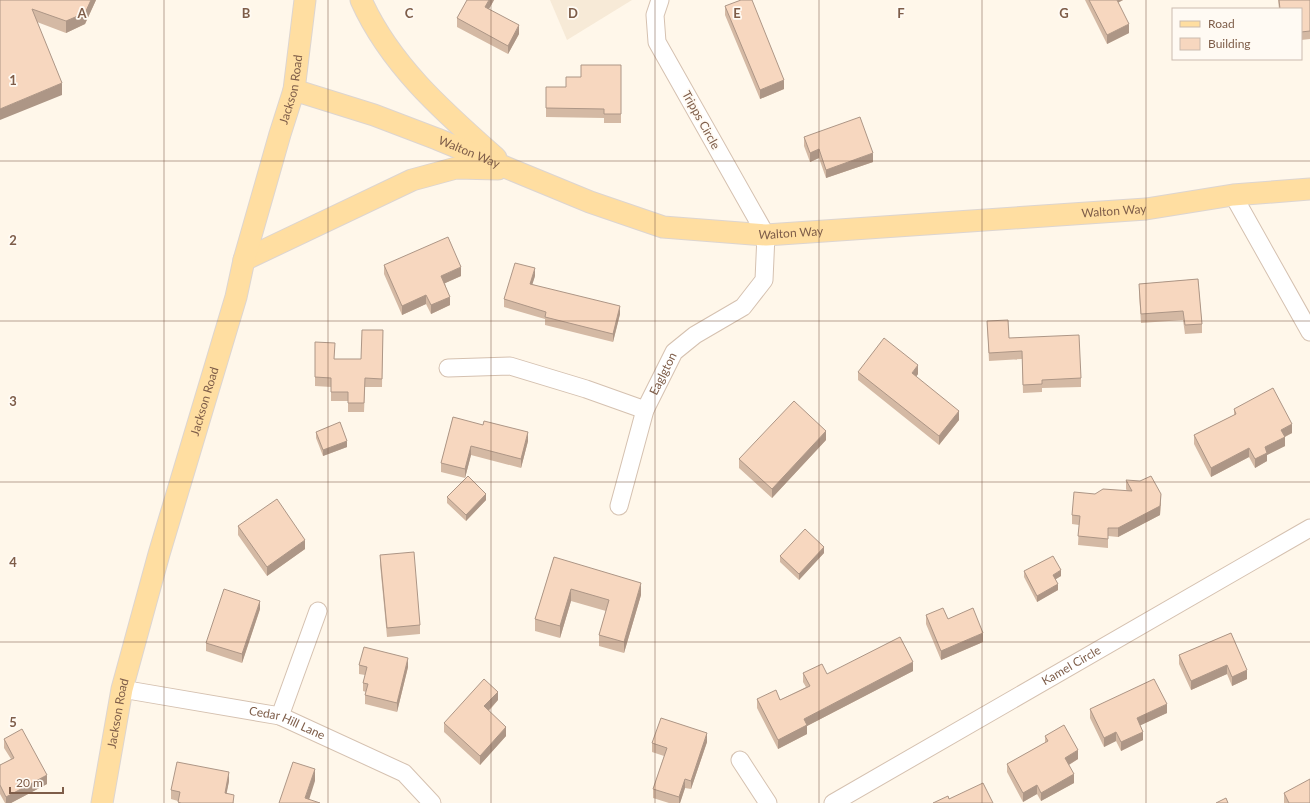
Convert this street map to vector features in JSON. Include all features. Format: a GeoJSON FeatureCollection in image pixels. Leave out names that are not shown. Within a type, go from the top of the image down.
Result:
{"type":"FeatureCollection","features":[{"type":"Feature","properties":{"kind":"main road","name":"Jackson Road"},"geometry":{"type":"LineString","coordinates":[[102,803],[122,689],[159,554],[236,297],[244,260],[294,90],[305,0]]}},
{"type":"Feature","properties":{"kind":"main road"},"geometry":{"type":"LineString","coordinates":[[361,0],[396,60],[433,100],[510,170]]}},
{"type":"Feature","properties":{"kind":"main road","name":"Walton Way"},"geometry":{"type":"LineString","coordinates":[[294,90],[437,138],[510,170],[590,202],[663,227],[766,234],[1146,209],[1232,194],[1310,190]]}},
{"type":"Feature","properties":{"kind":"main road"},"geometry":{"type":"LineString","coordinates":[[244,260],[412,180],[456,168],[510,170]]}},
{"type":"Feature","properties":{"kind":"street","name":"Tripps Circle"},"geometry":{"type":"LineString","coordinates":[[660,0],[655,15],[657,42],[766,234]]}},
{"type":"Feature","properties":{"kind":"street"},"geometry":{"type":"LineString","coordinates":[[1232,194],[1310,332]]}},
{"type":"Feature","properties":{"kind":"street","name":"Eaglgton"},"geometry":{"type":"LineString","coordinates":[[619,506],[645,410],[674,352],[695,335],[743,307],[764,280],[766,234]]}},
{"type":"Feature","properties":{"kind":"street"},"geometry":{"type":"LineString","coordinates":[[448,368],[510,366],[586,389],[645,410]]}},
{"type":"Feature","properties":{"kind":"street","name":"Kamel Circle"},"geometry":{"type":"LineString","coordinates":[[833,803],[1310,528]]}},
{"type":"Feature","properties":{"kind":"street"},"geometry":{"type":"LineString","coordinates":[[280,716],[318,612]]}},
{"type":"Feature","properties":{"kind":"street","name":"Cedar Hill Lane"},"geometry":{"type":"LineString","coordinates":[[122,689],[280,716],[404,772],[432,803]]}},
{"type":"Feature","properties":{"kind":"street"},"geometry":{"type":"LineString","coordinates":[[740,760],[768,803]]}},
{"type":"Feature","properties":{"kind":"shaded area"},"geometry":{"type":"Polygon","coordinates":[[[550,0],[632,0],[567,40],[550,0]]]}},
{"type":"Feature","properties":{"kind":"building"},"geometry":{"type":"Polygon","coordinates":[[[0,0],[91,0],[85,13],[66,21],[32,9],[62,83],[0,109],[0,0]]]}},
{"type":"Feature","properties":{"kind":"building"},"geometry":{"type":"Polygon","coordinates":[[[467,0],[489,0],[485,7],[519,25],[508,46],[457,18],[467,0]]]}},
{"type":"Feature","properties":{"kind":"building"},"geometry":{"type":"Polygon","coordinates":[[[741,0],[752,0],[784,80],[760,90],[725,6],[741,0]]]}},
{"type":"Feature","properties":{"kind":"building"},"geometry":{"type":"Polygon","coordinates":[[[1089,0],[1117,0],[1129,24],[1107,35],[1089,0]]]}},
{"type":"Feature","properties":{"kind":"building"},"geometry":{"type":"Polygon","coordinates":[[[1279,0],[1310,0],[1310,31],[1302,32],[1302,8],[1280,8],[1279,0]]]}},
{"type":"Feature","properties":{"kind":"building"},"geometry":{"type":"Polygon","coordinates":[[[581,65],[621,65],[621,114],[604,114],[604,109],[546,108],[546,87],[566,87],[566,77],[581,77],[581,65]]]}},
{"type":"Feature","properties":{"kind":"building"},"geometry":{"type":"Polygon","coordinates":[[[860,117],[873,153],[826,170],[819,149],[810,153],[804,137],[860,117]]]}},
{"type":"Feature","properties":{"kind":"building"},"geometry":{"type":"Polygon","coordinates":[[[448,237],[461,267],[441,276],[450,297],[431,305],[426,295],[402,306],[384,265],[448,237]]]}},
{"type":"Feature","properties":{"kind":"building"},"geometry":{"type":"Polygon","coordinates":[[[515,263],[535,268],[530,284],[620,306],[613,334],[545,317],[546,312],[504,299],[515,263]]]}},
{"type":"Feature","properties":{"kind":"building"},"geometry":{"type":"Polygon","coordinates":[[[1198,279],[1202,324],[1185,325],[1183,311],[1141,314],[1139,284],[1198,279]]]}},
{"type":"Feature","properties":{"kind":"building"},"geometry":{"type":"Polygon","coordinates":[[[1008,320],[1009,338],[1079,335],[1081,378],[1042,380],[1042,384],[1023,385],[1022,351],[989,353],[987,321],[1008,320]]]}},
{"type":"Feature","properties":{"kind":"building"},"geometry":{"type":"Polygon","coordinates":[[[362,330],[383,330],[382,379],[365,378],[364,403],[348,403],[348,392],[331,392],[331,378],[315,377],[315,342],[335,343],[334,359],[361,359],[362,330]]]}},
{"type":"Feature","properties":{"kind":"building"},"geometry":{"type":"Polygon","coordinates":[[[884,338],[918,365],[912,373],[959,411],[939,436],[858,372],[884,338]]]}},
{"type":"Feature","properties":{"kind":"building"},"geometry":{"type":"Polygon","coordinates":[[[1273,388],[1292,424],[1281,430],[1285,437],[1265,447],[1267,453],[1255,459],[1249,448],[1211,468],[1194,435],[1236,414],[1234,409],[1273,388]]]}},
{"type":"Feature","properties":{"kind":"building"},"geometry":{"type":"Polygon","coordinates":[[[794,401],[826,431],[772,489],[739,459],[794,401]]]}},
{"type":"Feature","properties":{"kind":"building"},"geometry":{"type":"Polygon","coordinates":[[[453,417],[483,425],[484,421],[528,432],[521,459],[471,446],[465,469],[441,463],[453,417]]]}},
{"type":"Feature","properties":{"kind":"building"},"geometry":{"type":"Polygon","coordinates":[[[340,422],[347,441],[323,450],[316,432],[340,422]]]}},
{"type":"Feature","properties":{"kind":"building"},"geometry":{"type":"Polygon","coordinates":[[[468,476],[486,494],[466,515],[447,497],[468,476]]]}},
{"type":"Feature","properties":{"kind":"building"},"geometry":{"type":"Polygon","coordinates":[[[1151,476],[1161,494],[1160,506],[1118,528],[1108,528],[1108,539],[1078,536],[1080,516],[1072,515],[1074,492],[1095,494],[1103,489],[1132,491],[1126,480],[1140,481],[1151,476]]]}},
{"type":"Feature","properties":{"kind":"building"},"geometry":{"type":"Polygon","coordinates":[[[277,499],[305,540],[267,567],[238,526],[277,499]]]}},
{"type":"Feature","properties":{"kind":"building"},"geometry":{"type":"Polygon","coordinates":[[[805,529],[824,547],[799,574],[780,556],[805,529]]]}},
{"type":"Feature","properties":{"kind":"building"},"geometry":{"type":"Polygon","coordinates":[[[414,552],[420,625],[387,628],[380,555],[414,552]]]}},
{"type":"Feature","properties":{"kind":"building"},"geometry":{"type":"Polygon","coordinates":[[[1053,556],[1061,570],[1053,575],[1058,584],[1037,596],[1024,571],[1053,556]]]}},
{"type":"Feature","properties":{"kind":"building"},"geometry":{"type":"Polygon","coordinates":[[[554,557],[641,583],[624,642],[599,635],[609,600],[571,589],[560,626],[535,619],[554,557]]]}},
{"type":"Feature","properties":{"kind":"building"},"geometry":{"type":"Polygon","coordinates":[[[224,589],[260,601],[242,654],[206,643],[224,589]]]}},
{"type":"Feature","properties":{"kind":"building"},"geometry":{"type":"Polygon","coordinates":[[[943,608],[948,619],[973,608],[983,633],[941,651],[926,615],[943,608]]]}},
{"type":"Feature","properties":{"kind":"building"},"geometry":{"type":"Polygon","coordinates":[[[1231,633],[1247,670],[1232,677],[1227,665],[1191,681],[1179,655],[1231,633]]]}},
{"type":"Feature","properties":{"kind":"building"},"geometry":{"type":"Polygon","coordinates":[[[900,637],[913,662],[804,719],[807,725],[778,740],[757,699],[776,690],[780,700],[810,686],[803,673],[822,664],[827,674],[900,637]]]}},
{"type":"Feature","properties":{"kind":"building"},"geometry":{"type":"Polygon","coordinates":[[[364,647],[408,658],[397,703],[365,695],[368,684],[363,683],[367,667],[359,665],[364,647]]]}},
{"type":"Feature","properties":{"kind":"building"},"geometry":{"type":"Polygon","coordinates":[[[484,679],[498,692],[484,706],[506,727],[480,756],[444,723],[484,679]]]}},
{"type":"Feature","properties":{"kind":"building"},"geometry":{"type":"Polygon","coordinates":[[[1154,679],[1167,704],[1137,718],[1143,732],[1121,742],[1116,732],[1104,738],[1090,709],[1154,679]]]}},
{"type":"Feature","properties":{"kind":"building"},"geometry":{"type":"Polygon","coordinates":[[[661,718],[707,733],[691,781],[685,779],[679,797],[653,789],[667,748],[652,743],[661,718]]]}},
{"type":"Feature","properties":{"kind":"building"},"geometry":{"type":"Polygon","coordinates":[[[1064,725],[1078,750],[1065,758],[1074,774],[1041,793],[1037,785],[1023,793],[1007,764],[1048,741],[1045,736],[1064,725]]]}},
{"type":"Feature","properties":{"kind":"building"},"geometry":{"type":"Polygon","coordinates":[[[22,729],[47,775],[6,797],[0,785],[0,765],[14,758],[4,739],[22,729]]]}},
{"type":"Feature","properties":{"kind":"building"},"geometry":{"type":"Polygon","coordinates":[[[177,762],[229,772],[225,793],[234,795],[233,803],[178,802],[180,792],[171,790],[177,762]]]}},
{"type":"Feature","properties":{"kind":"building"},"geometry":{"type":"Polygon","coordinates":[[[293,762],[315,769],[305,798],[320,803],[279,803],[293,762]]]}},
{"type":"Feature","properties":{"kind":"building"},"geometry":{"type":"Polygon","coordinates":[[[1310,779],[1310,803],[1289,803],[1284,793],[1310,779]]]}},
{"type":"Feature","properties":{"kind":"building"},"geometry":{"type":"Polygon","coordinates":[[[983,783],[993,803],[933,803],[948,796],[949,799],[983,783]]]}},
{"type":"Feature","properties":{"kind":"building"},"geometry":{"type":"Polygon","coordinates":[[[1226,798],[1228,803],[1216,803],[1226,798]]]}}]}
